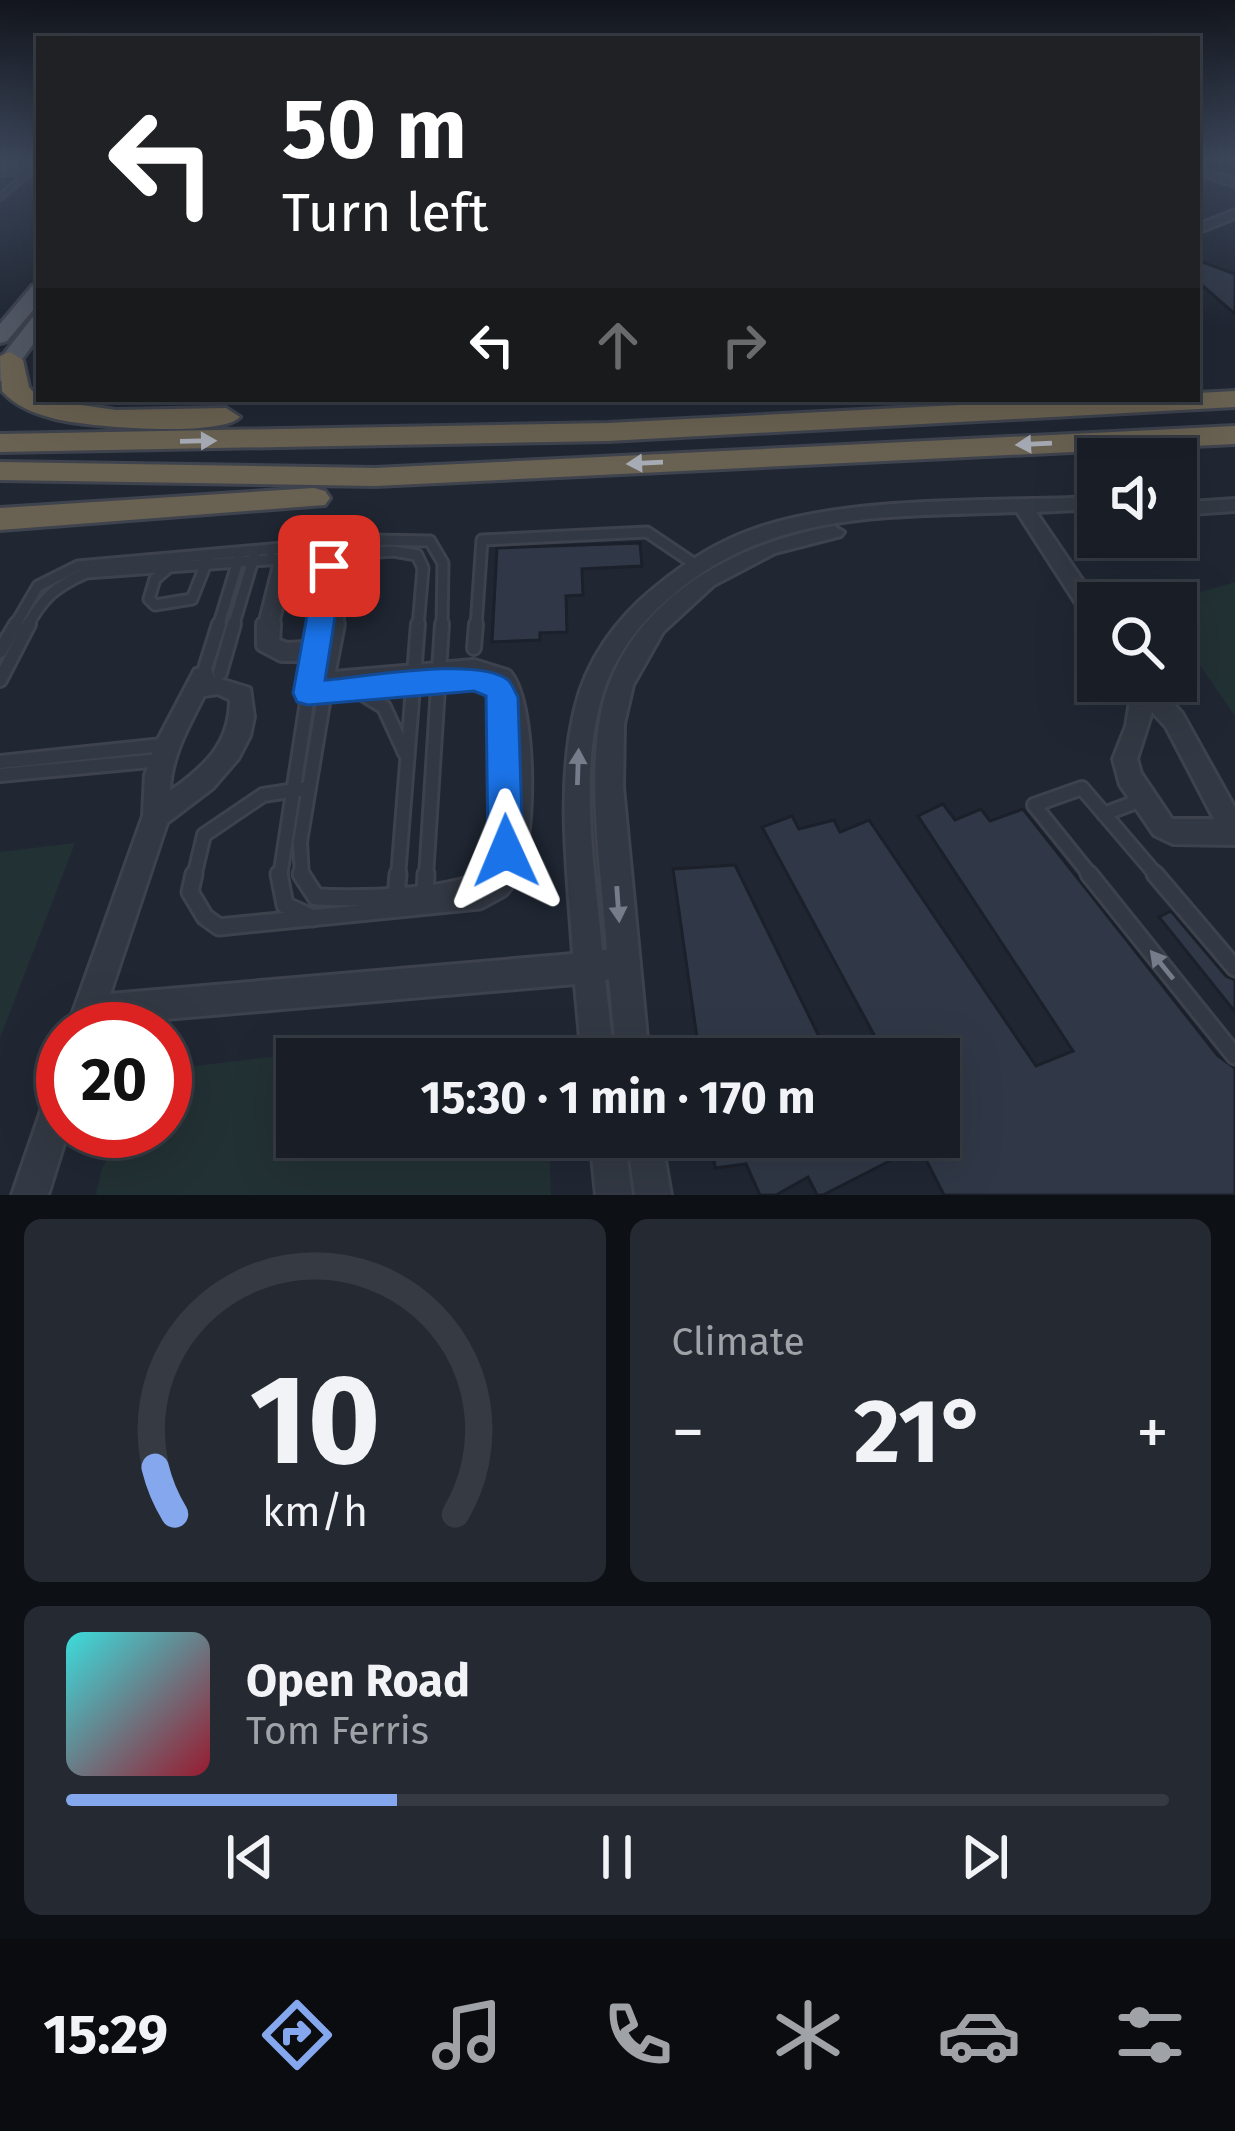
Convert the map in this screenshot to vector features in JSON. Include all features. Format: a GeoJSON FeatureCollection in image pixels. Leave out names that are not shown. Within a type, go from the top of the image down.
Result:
{"type":"FeatureCollection","features":[{"type":"Feature","properties":{"kind":"highway"},"geometry":{"type":"LineString","coordinates":[[2,349],[16,391],[81,443]]}},
{"type":"Feature","properties":{"kind":"highway"},"geometry":{"type":"LineString","coordinates":[[1200,401],[1235,399]]}},
{"type":"Feature","properties":{"kind":"highway"},"geometry":{"type":"LineString","coordinates":[[0,442],[515,435],[1174,402]]}},
{"type":"Feature","properties":{"kind":"highway"},"geometry":{"type":"LineString","coordinates":[[0,428],[41,418],[81,443]]}},
{"type":"Feature","properties":{"kind":"highway"},"geometry":{"type":"LineString","coordinates":[[0,471],[81,443],[375,476],[1235,435]]}},
{"type":"Feature","properties":{"kind":"highway"},"geometry":{"type":"LineString","coordinates":[[0,519],[356,495],[550,475],[599,465]]}},
{"type":"Feature","properties":{"kind":"highway"},"geometry":{"type":"LineString","coordinates":[[0,507],[65,513]]}},
{"type":"Feature","properties":{"kind":"main road"},"geometry":{"type":"LineString","coordinates":[[2,349],[36,295]]}},
{"type":"Feature","properties":{"kind":"main road"},"geometry":{"type":"LineString","coordinates":[[2,349],[36,324]]}},
{"type":"Feature","properties":{"kind":"street"},"geometry":{"type":"LineString","coordinates":[[1200,228],[1233,215]]}},
{"type":"Feature","properties":{"kind":"street"},"geometry":{"type":"LineString","coordinates":[[1197,497],[1235,495]]}},
{"type":"Feature","properties":{"kind":"street"},"geometry":{"type":"LineString","coordinates":[[1197,508],[1235,505]]}},
{"type":"Feature","properties":{"kind":"street"},"geometry":{"type":"LineString","coordinates":[[630,1038],[609,768],[613,725],[619,688],[633,659],[674,606],[740,561],[816,534],[1077,506]]}},
{"type":"Feature","properties":{"kind":"street"},"geometry":{"type":"LineString","coordinates":[[1027,513],[1077,588]]}},
{"type":"Feature","properties":{"kind":"street"},"geometry":{"type":"LineString","coordinates":[[596,1038],[576,768],[590,686],[606,652],[631,619],[697,565],[755,536],[814,520],[1077,514]]}},
{"type":"Feature","properties":{"kind":"street"},"geometry":{"type":"LineString","coordinates":[[91,1002],[157,816],[166,751],[210,680],[242,695],[243,710],[231,756],[157,816]]}},
{"type":"Feature","properties":{"kind":"street"},"geometry":{"type":"LineString","coordinates":[[1140,702],[1138,727],[1125,759],[1130,776],[1162,827],[1173,832],[1234,832],[1174,720],[1158,702]]}},
{"type":"Feature","properties":{"kind":"street"},"geometry":{"type":"LineString","coordinates":[[191,1002],[238,994],[446,983],[621,963]]}},
{"type":"Feature","properties":{"kind":"street"},"geometry":{"type":"LineString","coordinates":[[30,1195],[42,1158]]}},
{"type":"Feature","properties":{"kind":"street"},"geometry":{"type":"LineString","coordinates":[[610,1158],[614,1195]]}},
{"type":"Feature","properties":{"kind":"street"},"geometry":{"type":"LineString","coordinates":[[647,1158],[653,1195]]}},
{"type":"Feature","properties":{"kind":"lane"},"geometry":{"type":"LineString","coordinates":[[474,648],[482,540],[646,532],[697,565]]}},
{"type":"Feature","properties":{"kind":"lane"},"geometry":{"type":"LineString","coordinates":[[351,548],[410,539],[430,541],[443,563],[441,667],[423,908]]}},
{"type":"Feature","properties":{"kind":"lane"},"geometry":{"type":"LineString","coordinates":[[255,554],[294,556],[331,548]]}},
{"type":"Feature","properties":{"kind":"lane"},"geometry":{"type":"LineString","coordinates":[[318,919],[285,905],[278,869],[331,548]]}},
{"type":"Feature","properties":{"kind":"lane"},"geometry":{"type":"LineString","coordinates":[[0,651],[28,598],[64,570],[110,560],[331,548],[405,551],[422,560],[394,912]]}},
{"type":"Feature","properties":{"kind":"lane"},"geometry":{"type":"LineString","coordinates":[[309,687],[326,685],[413,677],[440,682],[483,680],[503,697],[506,851],[497,870],[484,880],[396,893],[316,897],[302,880],[299,857],[309,788],[326,685],[332,650],[351,548]]}},
{"type":"Feature","properties":{"kind":"lane"},"geometry":{"type":"LineString","coordinates":[[210,680],[255,554]]}},
{"type":"Feature","properties":{"kind":"lane"},"geometry":{"type":"LineString","coordinates":[[210,680],[240,555]]}},
{"type":"Feature","properties":{"kind":"lane"},"geometry":{"type":"LineString","coordinates":[[272,556],[279,563],[261,633],[263,645],[281,656],[332,650]]}},
{"type":"Feature","properties":{"kind":"lane"},"geometry":{"type":"LineString","coordinates":[[294,556],[288,561],[271,637],[278,647],[316,651]]}},
{"type":"Feature","properties":{"kind":"lane"},"geometry":{"type":"LineString","coordinates":[[174,563],[157,575],[149,599],[155,604],[192,599],[210,557]]}},
{"type":"Feature","properties":{"kind":"lane"},"geometry":{"type":"LineString","coordinates":[[0,680],[30,617],[58,585],[100,569],[210,557]]}},
{"type":"Feature","properties":{"kind":"lane"},"geometry":{"type":"LineString","coordinates":[[309,788],[263,795],[204,835],[190,892],[205,917],[219,927],[394,912],[492,897],[512,878],[523,849],[514,688],[496,669],[441,667],[349,689]]}},
{"type":"Feature","properties":{"kind":"lane"},"geometry":{"type":"LineString","coordinates":[[326,685],[367,692],[390,714],[408,762]]}},
{"type":"Feature","properties":{"kind":"lane"},"geometry":{"type":"LineString","coordinates":[[0,762],[166,751]]}},
{"type":"Feature","properties":{"kind":"lane"},"geometry":{"type":"LineString","coordinates":[[0,775],[166,751]]}},
{"type":"Feature","properties":{"kind":"lane"},"geometry":{"type":"LineString","coordinates":[[1235,968],[1082,788],[1034,805],[1235,1056]]}},
{"type":"Feature","properties":{"kind":"lane"},"geometry":{"type":"LineString","coordinates":[[1104,814],[1144,799]]}},
{"type":"Feature","properties":{"kind":"shaded area"},"geometry":{"type":"Polygon","coordinates":[[[1235,582],[1235,716],[1197,661],[1197,593],[1235,582]]]}},
{"type":"Feature","properties":{"kind":"shaded area"},"geometry":{"type":"Polygon","coordinates":[[[75,843],[0,1038],[0,852],[75,843]]]}},
{"type":"Feature","properties":{"kind":"shaded area"},"geometry":{"type":"Polygon","coordinates":[[[276,1056],[276,1158],[550,1158],[551,1195],[96,1195],[108,1158],[192,1158],[192,1066],[276,1056]]]}},
{"type":"Feature","properties":{"kind":"building"},"geometry":{"type":"Polygon","coordinates":[[[1200,261],[1235,274],[1235,314],[1200,284],[1200,261]]]}},
{"type":"Feature","properties":{"kind":"building"},"geometry":{"type":"Polygon","coordinates":[[[640,543],[642,566],[582,569],[583,595],[566,596],[567,632],[540,633],[540,640],[492,642],[497,548],[640,543]]]}},
{"type":"Feature","properties":{"kind":"building"},"geometry":{"type":"Polygon","coordinates":[[[943,804],[955,820],[981,809],[990,821],[1023,809],[1218,1056],[1235,1068],[1235,1195],[944,1195],[925,1158],[960,1158],[960,1038],[876,1038],[762,827],[792,816],[799,829],[834,820],[840,832],[869,820],[1036,1066],[1073,1051],[918,816],[943,804]]]}},
{"type":"Feature","properties":{"kind":"building"},"geometry":{"type":"Polygon","coordinates":[[[735,865],[820,1038],[697,1038],[673,869],[735,865]]]}},
{"type":"Feature","properties":{"kind":"building"},"geometry":{"type":"Polygon","coordinates":[[[1171,911],[1226,976],[1235,980],[1235,1012],[1159,917],[1171,911]]]}},
{"type":"Feature","properties":{"kind":"building"},"geometry":{"type":"Polygon","coordinates":[[[714,1158],[895,1158],[823,1195],[817,1195],[808,1177],[776,1195],[760,1195],[746,1164],[715,1168],[714,1158]]]}},
{"type":"Feature","properties":{"kind":"route"},"geometry":{"type":"LineString","coordinates":[[329,566],[308,693],[475,680],[497,688],[503,697],[506,851]]}}]}
